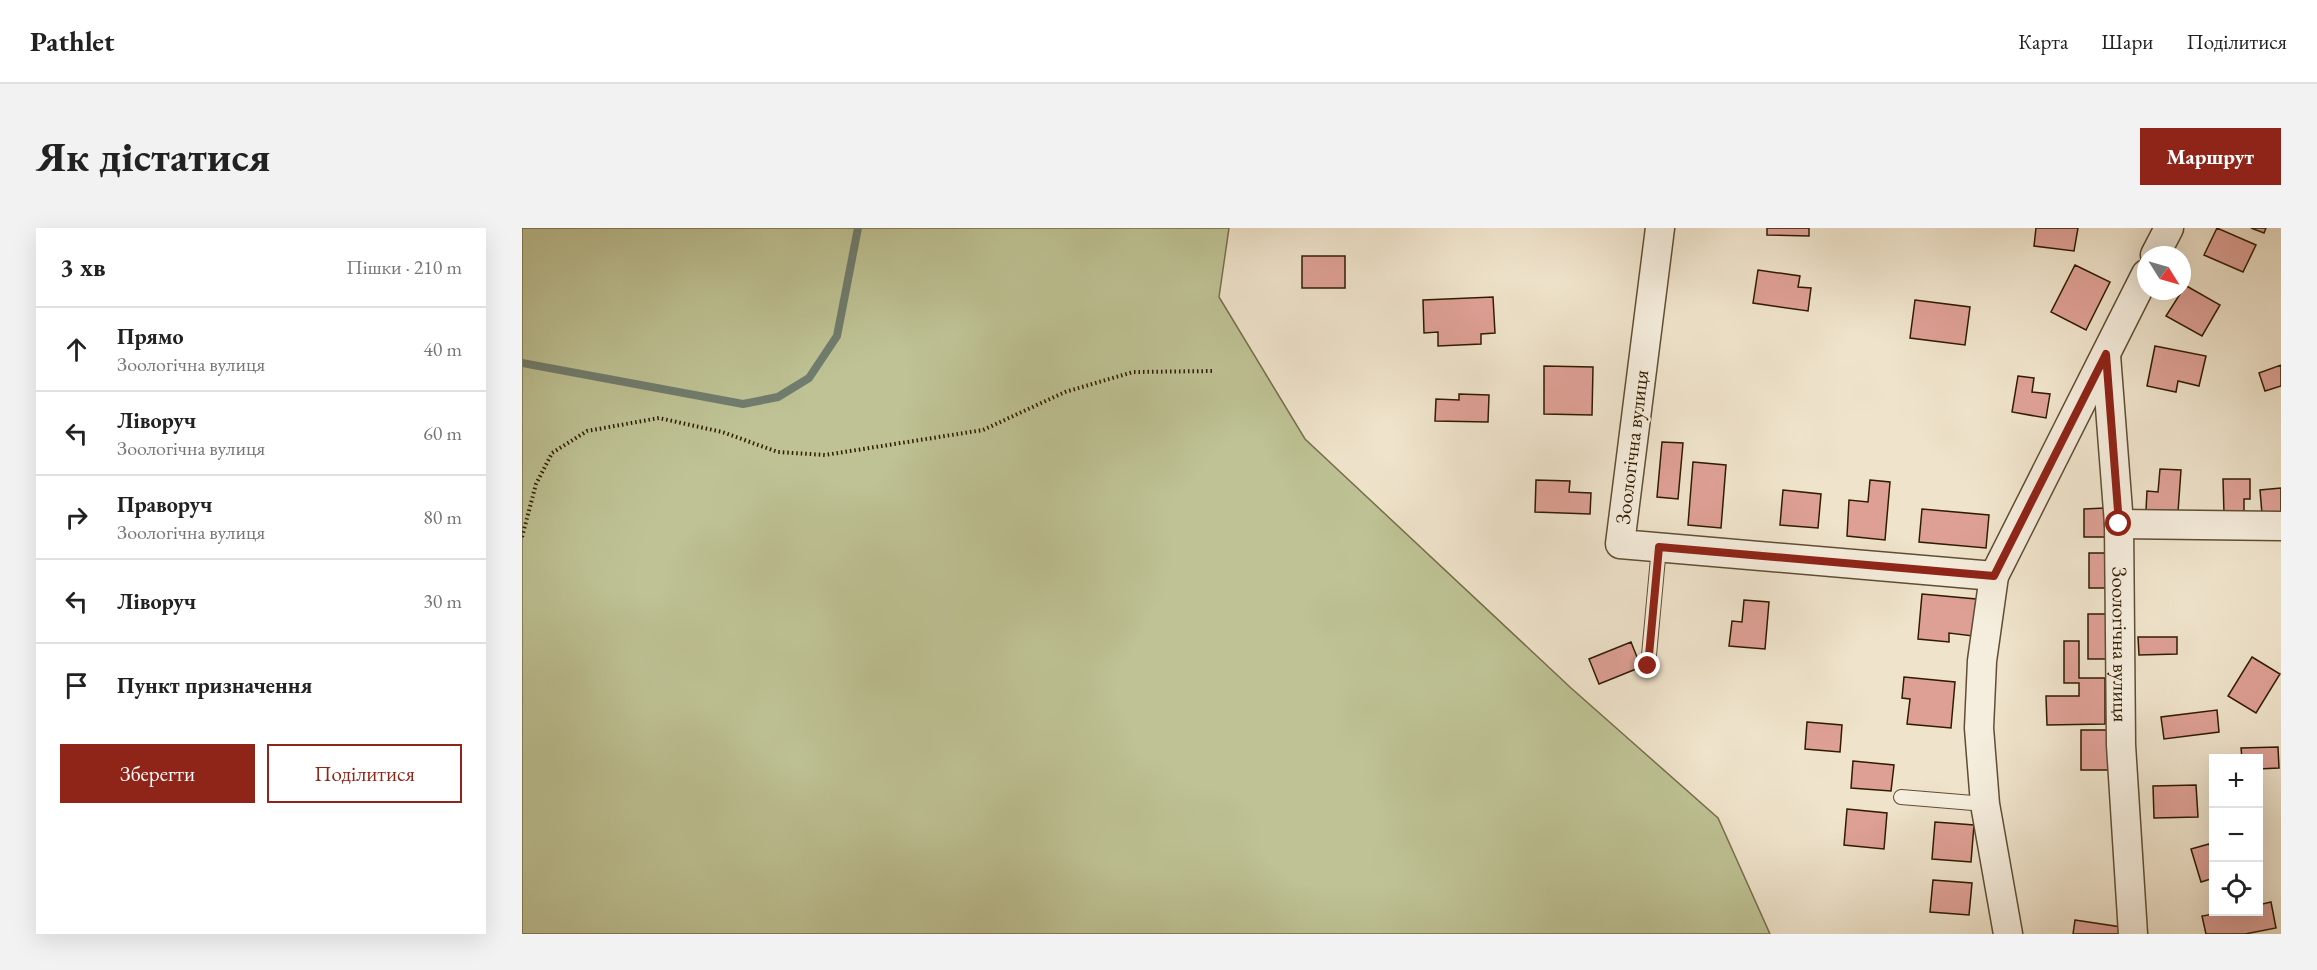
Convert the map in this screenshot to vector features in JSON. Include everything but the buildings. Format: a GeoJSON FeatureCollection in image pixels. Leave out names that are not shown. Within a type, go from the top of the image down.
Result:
{"type":"FeatureCollection","features":[{"type":"Feature","properties":{"kind":"street","name":"Зоологічна вулиця"},"geometry":{"type":"LineString","coordinates":[[1660,228],[1620,544],[1994,576]]}},
{"type":"Feature","properties":{"kind":"street"},"geometry":{"type":"LineString","coordinates":[[2160,246],[2169,228]]}},
{"type":"Feature","properties":{"kind":"street"},"geometry":{"type":"LineString","coordinates":[[2008,934],[1985,804],[1979,728],[1982,661],[1994,576],[2137,292]]}},
{"type":"Feature","properties":{"kind":"street","name":"Зоологічна вулиця"},"geometry":{"type":"LineString","coordinates":[[2106,354],[2119,524],[2121,744],[2133,934]]}},
{"type":"Feature","properties":{"kind":"street"},"geometry":{"type":"LineString","coordinates":[[2119,524],[2281,526]]}},
{"type":"Feature","properties":{"kind":"lane"},"geometry":{"type":"LineString","coordinates":[[1648,666],[1659,547]]}},
{"type":"Feature","properties":{"kind":"lane"},"geometry":{"type":"LineString","coordinates":[[1901,797],[1985,804]]}},
{"type":"Feature","properties":{"kind":"path"},"geometry":{"type":"LineString","coordinates":[[522,537],[536,484],[552,453],[587,431],[659,417],[722,432],[778,452],[825,455],[983,430],[1065,392],[1133,372],[1214,371]]}},
{"type":"Feature","properties":{"kind":"green space"},"geometry":{"type":"Polygon","coordinates":[[[522,228],[1229,228],[1219,297],[1305,439],[1571,688],[1718,818],[1770,934],[522,934],[522,228]]]}},
{"type":"Feature","properties":{"kind":"waterway"},"geometry":{"type":"LineString","coordinates":[[522,363],[743,404],[778,397],[809,378],[837,336],[858,228]]}},
{"type":"Feature","properties":{"kind":"route"},"geometry":{"type":"LineString","coordinates":[[1648,666],[1659,547],[1994,576],[2106,354],[2119,524]]}}]}
